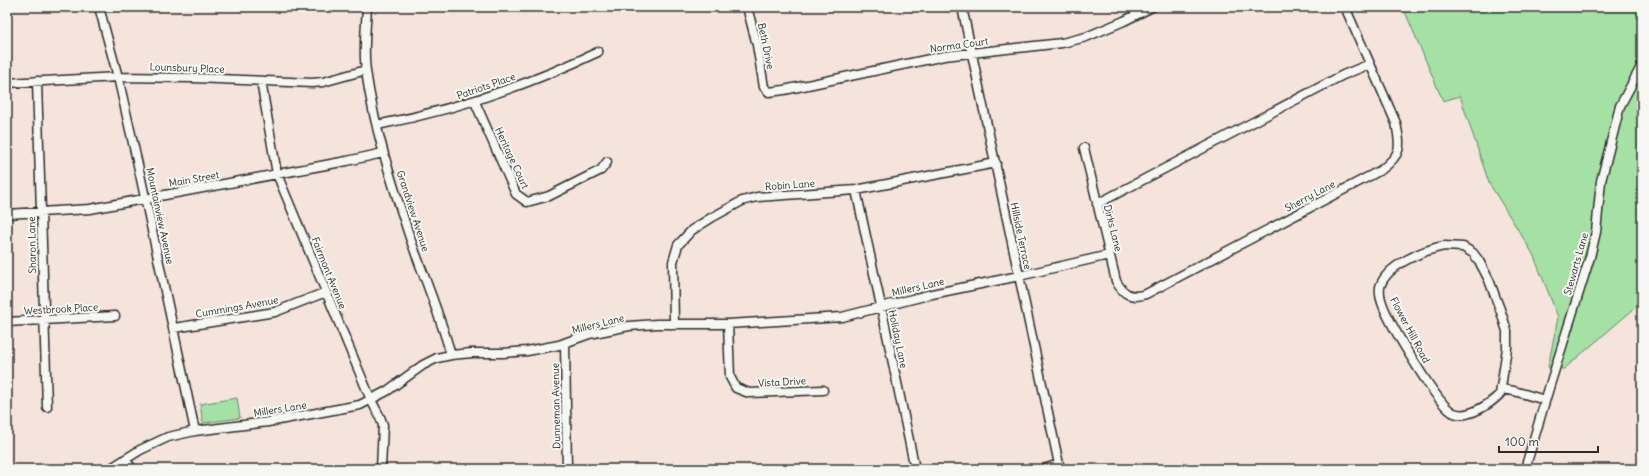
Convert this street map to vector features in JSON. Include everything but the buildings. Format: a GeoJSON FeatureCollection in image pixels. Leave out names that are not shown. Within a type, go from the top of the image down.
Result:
{"type":"FeatureCollection","features":[{"type":"Feature","properties":{"kind":"street","name":"Mountainview Avenue"},"geometry":{"type":"LineString","coordinates":[[99,7],[118,77],[146,198],[195,431]]}},
{"type":"Feature","properties":{"kind":"street","name":"Grandview Avenue"},"geometry":{"type":"LineString","coordinates":[[367,7],[365,53],[366,70],[383,152],[410,238],[442,325],[451,355]]}},
{"type":"Feature","properties":{"kind":"street","name":"Beth Drive"},"geometry":{"type":"LineString","coordinates":[[747,7],[757,45],[766,90]]}},
{"type":"Feature","properties":{"kind":"street","name":"Hillside Terrace"},"geometry":{"type":"LineString","coordinates":[[962,7],[1060,467]]}},
{"type":"Feature","properties":{"kind":"street","name":"Norma Court"},"geometry":{"type":"LineString","coordinates":[[766,90],[770,92],[784,90],[944,56],[1062,43],[1086,37],[1152,7]]}},
{"type":"Feature","properties":{"kind":"street","name":"Sherry Lane"},"geometry":{"type":"LineString","coordinates":[[1141,295],[1381,170],[1392,162],[1399,150],[1400,142],[1396,122],[1344,7]]}},
{"type":"Feature","properties":{"kind":"street","name":"Patriots Place"},"geometry":{"type":"LineString","coordinates":[[377,124],[411,118],[475,102],[566,67],[598,52]]}},
{"type":"Feature","properties":{"kind":"street"},"geometry":{"type":"LineString","coordinates":[[1097,204],[1343,75],[1370,64]]}},
{"type":"Feature","properties":{"kind":"street","name":"Stewarts Lane"},"geometry":{"type":"LineString","coordinates":[[1525,469],[1592,251],[1596,232],[1601,181],[1614,126],[1620,106],[1642,65]]}},
{"type":"Feature","properties":{"kind":"street","name":"Lounsbury Place"},"geometry":{"type":"LineString","coordinates":[[7,83],[118,77],[194,78],[312,83],[323,82],[366,70]]}},
{"type":"Feature","properties":{"kind":"street","name":"Sharon Lane"},"geometry":{"type":"LineString","coordinates":[[37,81],[47,407]]}},
{"type":"Feature","properties":{"kind":"street","name":"Fairmont Avenue"},"geometry":{"type":"LineString","coordinates":[[261,81],[277,174],[371,400],[383,425],[381,469]]}},
{"type":"Feature","properties":{"kind":"street","name":"Heritage Court"},"geometry":{"type":"LineString","coordinates":[[475,102],[516,194],[526,202],[549,196],[602,170],[607,162]]}},
{"type":"Feature","properties":{"kind":"street","name":"Dirks Lane"},"geometry":{"type":"LineString","coordinates":[[1084,148],[1116,280],[1120,289],[1126,294],[1134,296],[1141,295]]}},
{"type":"Feature","properties":{"kind":"street","name":"Main Street"},"geometry":{"type":"LineString","coordinates":[[7,214],[85,210],[347,161],[383,152]]}},
{"type":"Feature","properties":{"kind":"street","name":"Robin Lane"},"geometry":{"type":"LineString","coordinates":[[674,325],[673,262],[678,246],[692,230],[742,201],[757,197],[856,190],[996,163]]}},
{"type":"Feature","properties":{"kind":"street","name":"Holiday Lane"},"geometry":{"type":"LineString","coordinates":[[856,190],[882,306],[915,469]]}},
{"type":"Feature","properties":{"kind":"street","name":"Flower Hill Road"},"geometry":{"type":"LineString","coordinates":[[1444,246],[1464,247],[1473,253],[1489,280],[1507,331],[1507,348],[1502,370],[1501,389],[1500,394],[1482,408],[1465,414],[1455,414],[1445,407],[1414,362],[1384,308],[1380,290],[1384,278],[1392,270],[1405,261],[1433,248],[1444,246]]}},
{"type":"Feature","properties":{"kind":"street","name":"Millers Lane"},"geometry":{"type":"LineString","coordinates":[[110,469],[140,450],[168,437],[195,431],[268,422],[360,405],[371,400],[422,365],[436,358],[472,353],[503,353],[540,349],[565,343],[589,334],[629,326],[728,324],[842,317],[932,294],[1110,255]]}},
{"type":"Feature","properties":{"kind":"street","name":"Cummings Avenue"},"geometry":{"type":"LineString","coordinates":[[174,328],[276,312],[326,292]]}},
{"type":"Feature","properties":{"kind":"street","name":"Westbrook Place"},"geometry":{"type":"LineString","coordinates":[[7,322],[115,316]]}},
{"type":"Feature","properties":{"kind":"street","name":"Vista Drive"},"geometry":{"type":"LineString","coordinates":[[728,324],[730,377],[736,388],[749,393],[823,390]]}},
{"type":"Feature","properties":{"kind":"street","name":"Dunneman Avenue"},"geometry":{"type":"LineString","coordinates":[[565,343],[567,469]]}},
{"type":"Feature","properties":{"kind":"street"},"geometry":{"type":"LineString","coordinates":[[1501,389],[1514,391],[1545,400]]}},
{"type":"Feature","properties":{"kind":"street"},"geometry":{"type":"LineString","coordinates":[[125,459],[132,469]]}},
{"type":"Feature","properties":{"kind":"street"},"geometry":{"type":"LineString","coordinates":[[1044,469],[1060,467]]}},
{"type":"Feature","properties":{"kind":"green space"},"geometry":{"type":"Polygon","coordinates":[[[1403,7],[1642,7],[1642,302],[1564,369],[1548,367],[1558,317],[1533,254],[1489,183],[1460,96],[1443,101],[1403,7]]]}},
{"type":"Feature","properties":{"kind":"green space"},"geometry":{"type":"Polygon","coordinates":[[[237,398],[240,418],[203,423],[200,404],[237,398]]]}}]}
